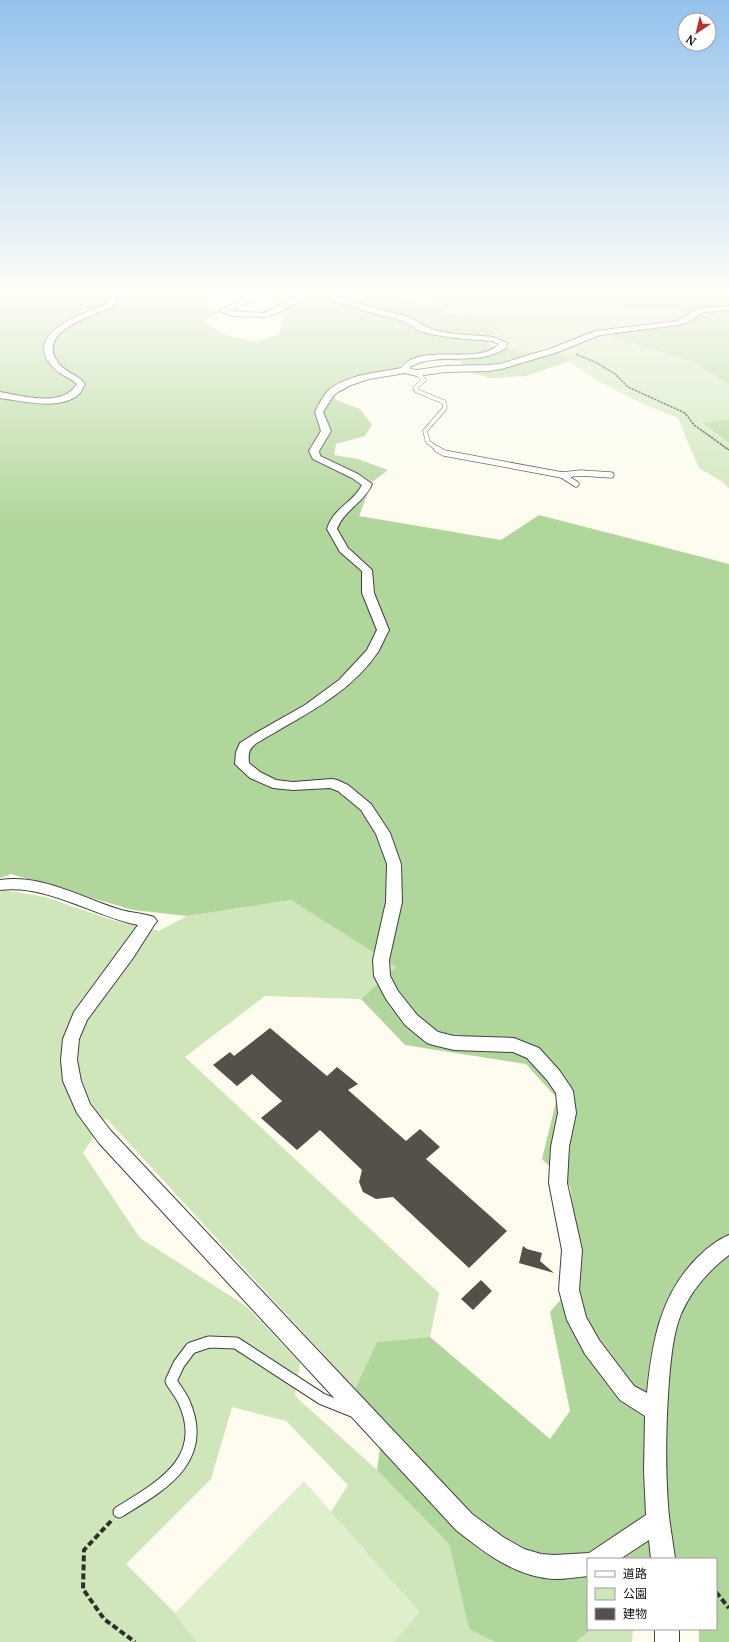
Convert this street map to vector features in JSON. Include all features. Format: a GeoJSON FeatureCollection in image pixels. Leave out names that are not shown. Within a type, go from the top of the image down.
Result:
{"type":"FeatureCollection","features":[{"type":"Feature","properties":{"kind":"street"},"geometry":{"type":"LineString","coordinates":[[0,395],[46,400],[62,400],[75,394],[81,384],[77,379],[59,368]]}},
{"type":"Feature","properties":{"kind":"street"},"geometry":{"type":"LineString","coordinates":[[407,368],[411,372]]}},
{"type":"Feature","properties":{"kind":"street"},"geometry":{"type":"LineString","coordinates":[[490,368],[411,372],[359,380],[341,386],[330,394],[319,412],[326,431],[314,451],[316,457],[324,463],[340,468],[360,478],[367,484],[365,492],[345,509],[335,520],[332,529],[344,550],[367,570],[368,593],[378,615],[382,630],[373,651],[355,672],[335,690],[313,706],[259,736],[245,746],[242,755],[242,764],[255,775],[273,784],[293,786],[332,783],[343,788],[366,807],[383,833],[394,864],[394,902],[381,960],[382,976],[392,995],[412,1020],[433,1038],[467,1045],[514,1045],[533,1053],[553,1075],[564,1091],[567,1113],[560,1147],[558,1183],[572,1250],[569,1290],[577,1320],[592,1348],[627,1393],[656,1410]]}},
{"type":"Feature","properties":{"kind":"street"},"geometry":{"type":"LineString","coordinates":[[0,885],[24,885],[43,888],[107,911],[149,921],[127,954],[80,1017],[71,1039],[69,1060],[72,1082],[83,1108],[105,1137],[464,1522],[499,1549],[525,1561],[554,1567],[587,1564]]}},
{"type":"Feature","properties":{"kind":"street"},"geometry":{"type":"LineString","coordinates":[[662,1558],[655,1464],[656,1410],[660,1367],[667,1326],[680,1296],[697,1270],[718,1251],[729,1244]]}},
{"type":"Feature","properties":{"kind":"street"},"geometry":{"type":"LineString","coordinates":[[600,1558],[624,1544],[658,1520]]}},
{"type":"Feature","properties":{"kind":"street"},"geometry":{"type":"LineString","coordinates":[[666,1642],[667,1630]]}},
{"type":"Feature","properties":{"kind":"lane"},"geometry":{"type":"LineString","coordinates":[[411,372],[424,380],[415,388],[417,391],[444,402],[446,408],[432,421],[425,431],[425,436],[432,447],[444,453],[562,475],[581,473],[611,475]]}},
{"type":"Feature","properties":{"kind":"lane"},"geometry":{"type":"LineString","coordinates":[[562,475],[576,484]]}},
{"type":"Feature","properties":{"kind":"lane"},"geometry":{"type":"LineString","coordinates":[[119,1512],[170,1479],[189,1454],[192,1430],[184,1403],[171,1381],[179,1364],[190,1348],[209,1342],[236,1343],[322,1399],[367,1417]]}},
{"type":"Feature","properties":{"kind":"path"},"geometry":{"type":"LineString","coordinates":[[605,368],[615,374],[628,387],[685,413],[694,425],[729,450]]}},
{"type":"Feature","properties":{"kind":"path"},"geometry":{"type":"LineString","coordinates":[[119,1512],[84,1550],[83,1589],[104,1619],[135,1642]]}},
{"type":"Feature","properties":{"kind":"path"},"geometry":{"type":"LineString","coordinates":[[717,1593],[729,1608]]}},
{"type":"Feature","properties":{"kind":"green space"},"geometry":{"type":"Polygon","coordinates":[[[0,368],[397,368],[349,379],[332,388],[336,400],[360,409],[372,425],[365,436],[336,444],[334,455],[358,459],[388,470],[372,482],[359,516],[501,540],[539,515],[729,564],[729,1642],[699,1642],[699,1630],[717,1630],[717,1558],[587,1558],[587,1630],[591,1630],[576,1642],[495,1642],[469,1629],[449,1544],[377,1470],[383,1425],[355,1389],[377,1342],[430,1337],[550,1439],[570,1411],[550,1312],[581,1276],[570,1186],[542,1159],[557,1098],[526,1064],[405,1045],[361,999],[396,967],[291,900],[187,916],[133,910],[11,874],[0,878],[0,368]]]}},
{"type":"Feature","properties":{"kind":"green space"},"geometry":{"type":"Polygon","coordinates":[[[464,368],[551,368],[526,376],[490,378],[466,371],[464,368]]]}},
{"type":"Feature","properties":{"kind":"green space"},"geometry":{"type":"Polygon","coordinates":[[[578,368],[703,368],[729,384],[729,419],[703,424],[729,443],[729,489],[724,483],[699,468],[678,418],[631,398],[578,368]]]}},
{"type":"Feature","properties":{"kind":"green space"},"geometry":{"type":"Polygon","coordinates":[[[703,368],[729,368],[729,384],[703,368]]]}},
{"type":"Feature","properties":{"kind":"green space"},"geometry":{"type":"Polygon","coordinates":[[[729,419],[729,443],[702,423],[729,419]]]}},
{"type":"Feature","properties":{"kind":"green space"},"geometry":{"type":"Polygon","coordinates":[[[4,890],[45,897],[112,920],[159,931],[187,916],[291,900],[396,967],[361,999],[265,996],[185,1057],[439,1293],[430,1337],[377,1342],[355,1389],[106,1118],[83,1153],[140,1238],[246,1306],[300,1363],[295,1396],[377,1470],[449,1544],[469,1629],[495,1642],[394,1642],[419,1612],[331,1512],[348,1485],[286,1421],[232,1407],[211,1479],[126,1564],[175,1613],[197,1642],[0,1642],[0,892],[4,890]]]}},
{"type":"Feature","properties":{"kind":"green space"},"geometry":{"type":"Polygon","coordinates":[[[304,1481],[419,1612],[394,1642],[197,1642],[175,1613],[304,1481]]]}},
{"type":"Feature","properties":{"kind":"green space"},"geometry":{"type":"Polygon","coordinates":[[[591,1630],[633,1630],[632,1642],[576,1642],[591,1630]]]}},
{"type":"Feature","properties":{"kind":"building"},"geometry":{"type":"Polygon","coordinates":[[[270,1028],[327,1076],[337,1067],[358,1084],[348,1090],[406,1141],[420,1129],[440,1147],[426,1159],[507,1231],[469,1268],[393,1197],[376,1199],[363,1192],[359,1182],[362,1170],[320,1130],[297,1150],[261,1118],[282,1101],[252,1074],[237,1086],[213,1065],[230,1052],[234,1056],[270,1028]]]}},
{"type":"Feature","properties":{"kind":"building"},"geometry":{"type":"Polygon","coordinates":[[[523,1246],[527,1249],[542,1253],[540,1261],[554,1273],[519,1263],[523,1246]]]}},
{"type":"Feature","properties":{"kind":"building"},"geometry":{"type":"Polygon","coordinates":[[[481,1280],[492,1291],[473,1310],[461,1299],[481,1280]]]}}]}
